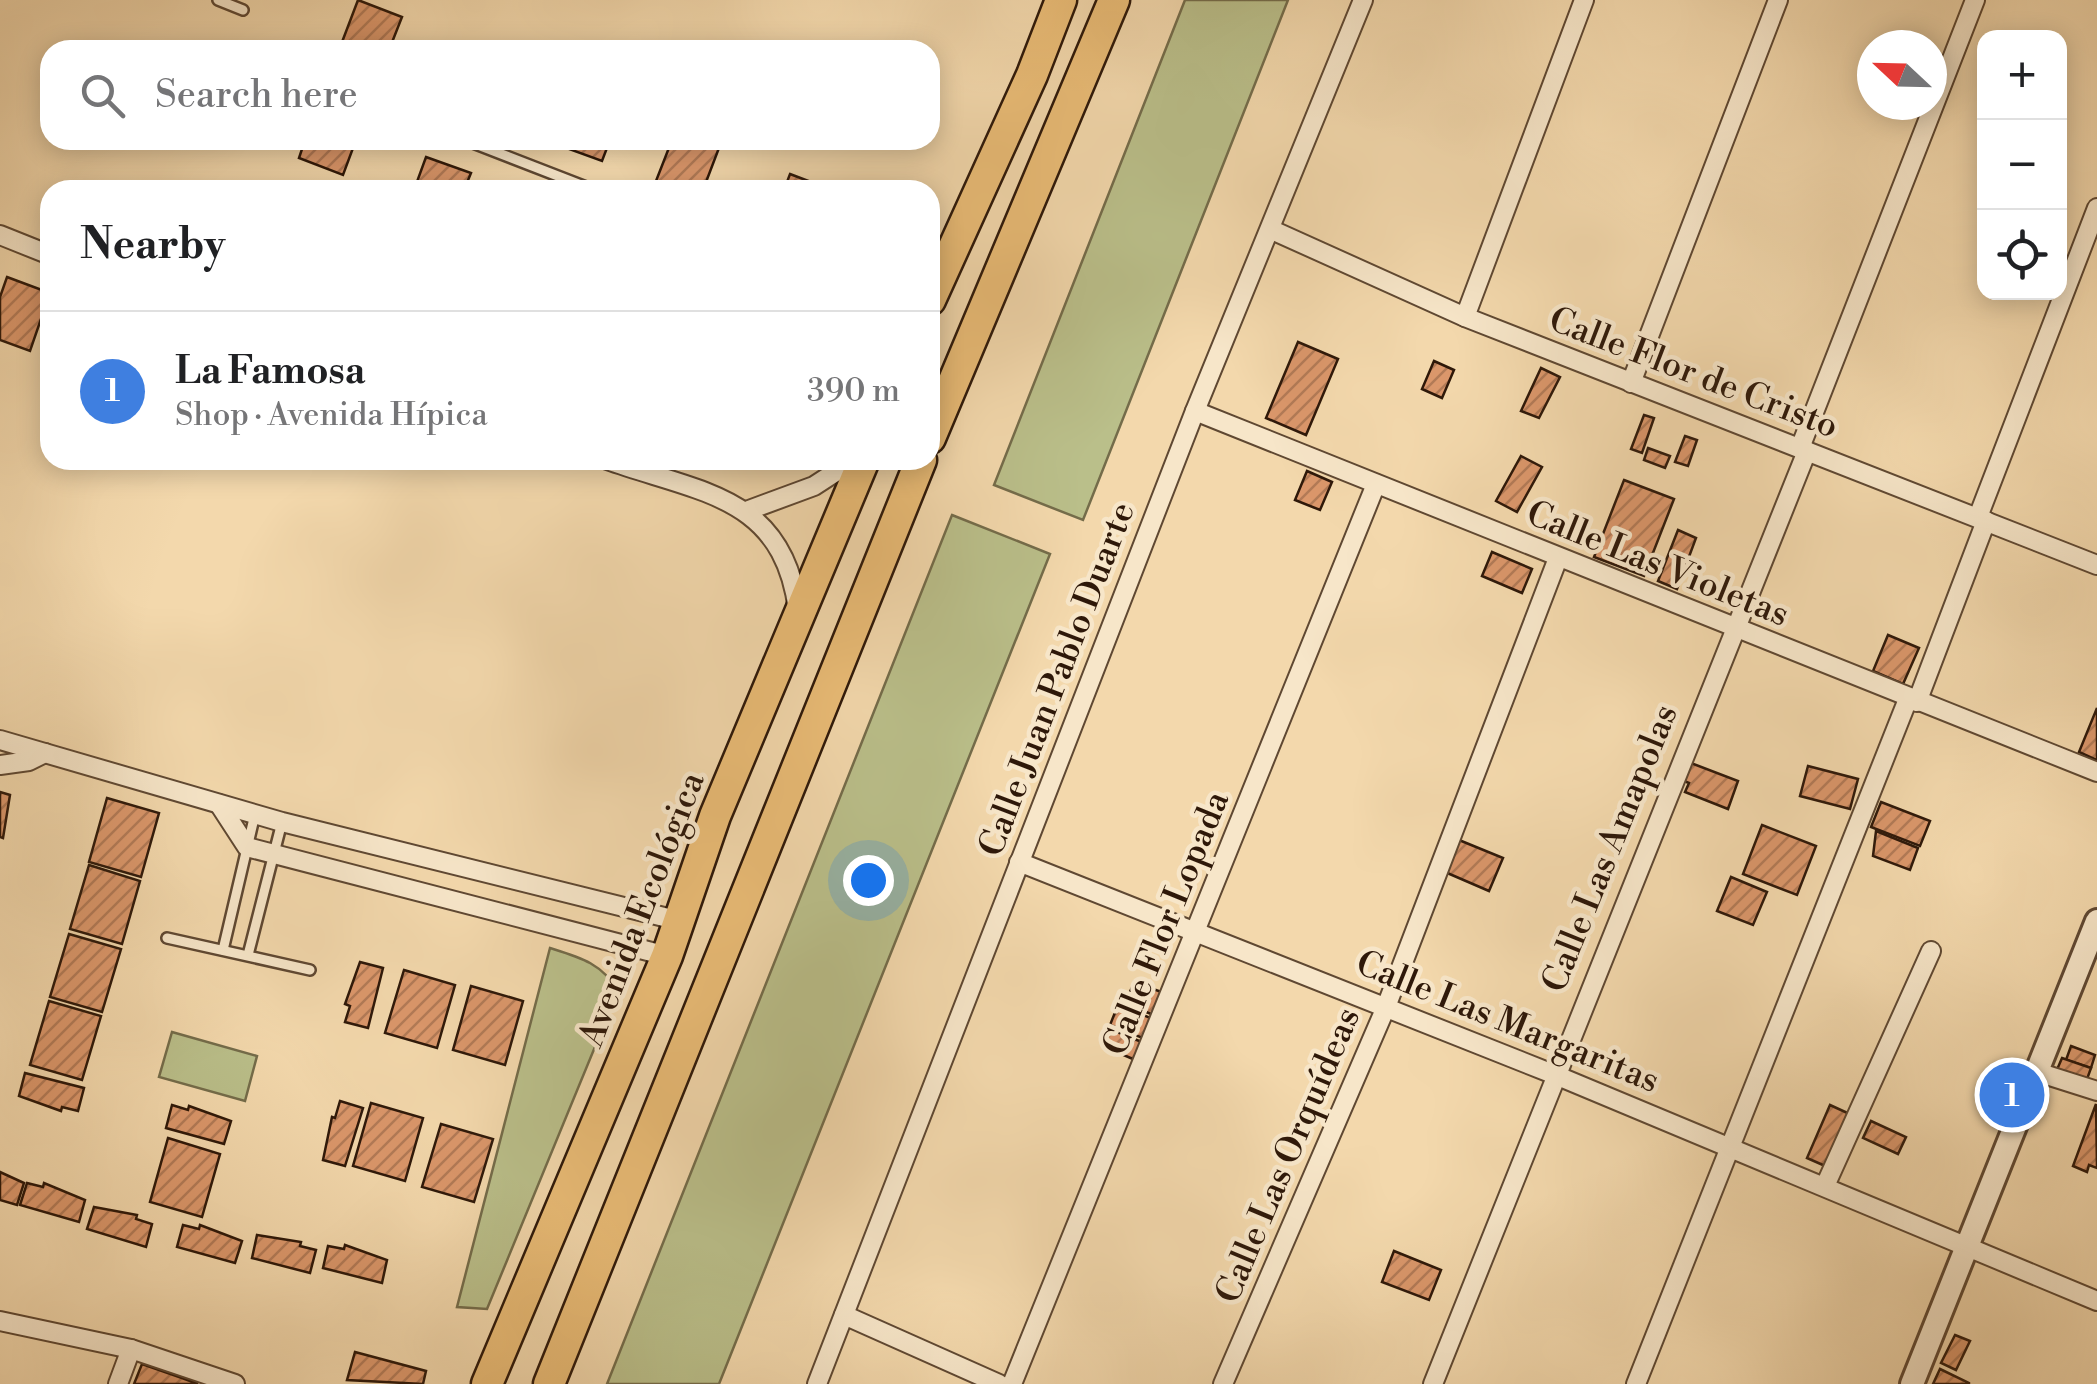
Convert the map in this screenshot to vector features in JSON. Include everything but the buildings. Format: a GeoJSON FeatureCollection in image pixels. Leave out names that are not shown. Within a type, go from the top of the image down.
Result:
{"type":"FeatureCollection","features":[{"type":"Feature","properties":{"kind":"main road"},"geometry":{"type":"LineString","coordinates":[[940,278],[1032,75],[1061,0]]}},
{"type":"Feature","properties":{"kind":"main road"},"geometry":{"type":"LineString","coordinates":[[940,414],[1114,0]]}},
{"type":"Feature","properties":{"kind":"main road","name":"Avenida Ecológica"},"geometry":{"type":"LineString","coordinates":[[487,1384],[667,956],[715,816],[860,470]]}},
{"type":"Feature","properties":{"kind":"main road"},"geometry":{"type":"LineString","coordinates":[[548,1384],[917,470]]}},
{"type":"Feature","properties":{"kind":"street","name":"Calle Juan Pablo Duarte"},"geometry":{"type":"LineString","coordinates":[[817,1384],[1195,411],[1363,0]]}},
{"type":"Feature","properties":{"kind":"street"},"geometry":{"type":"LineString","coordinates":[[1465,318],[1584,0]]}},
{"type":"Feature","properties":{"kind":"street"},"geometry":{"type":"LineString","coordinates":[[1631,383],[1778,0]]}},
{"type":"Feature","properties":{"kind":"street","name":"Calle Las Amapolas"},"geometry":{"type":"LineString","coordinates":[[1433,1384],[1803,450],[1975,0]]}},
{"type":"Feature","properties":{"kind":"street"},"geometry":{"type":"LineString","coordinates":[[1636,1384],[1729,1145],[1912,700],[2097,208]]}},
{"type":"Feature","properties":{"kind":"street","name":"Calle Flor de Cristo"},"geometry":{"type":"LineString","coordinates":[[1272,230],[1465,318],[2097,565]]}},
{"type":"Feature","properties":{"kind":"street"},"geometry":{"type":"LineString","coordinates":[[0,235],[40,252]]}},
{"type":"Feature","properties":{"kind":"street","name":"Calle Las Violetas"},"geometry":{"type":"LineString","coordinates":[[1195,411],[2097,772]]}},
{"type":"Feature","properties":{"kind":"street"},"geometry":{"type":"LineString","coordinates":[[635,470],[749,510],[786,559],[799,618]]}},
{"type":"Feature","properties":{"kind":"street"},"geometry":{"type":"LineString","coordinates":[[749,510],[814,486],[839,470]]}},
{"type":"Feature","properties":{"kind":"street","name":"Calle Flor Lopada"},"geometry":{"type":"LineString","coordinates":[[1012,1384],[1376,484]]}},
{"type":"Feature","properties":{"kind":"street","name":"Calle Las Orquídeas"},"geometry":{"type":"LineString","coordinates":[[1223,1384],[1386,1006],[1558,558]]}},
{"type":"Feature","properties":{"kind":"street"},"geometry":{"type":"LineString","coordinates":[[0,740],[282,822],[680,920]]}},
{"type":"Feature","properties":{"kind":"street"},"geometry":{"type":"LineString","coordinates":[[0,766],[29,761],[45,752]]}},
{"type":"Feature","properties":{"kind":"street"},"geometry":{"type":"LineString","coordinates":[[219,804],[247,847],[667,956]]}},
{"type":"Feature","properties":{"kind":"street","name":"Calle Las Margaritas"},"geometry":{"type":"LineString","coordinates":[[1019,862],[1729,1145],[2097,1302]]}},
{"type":"Feature","properties":{"kind":"street"},"geometry":{"type":"LineString","coordinates":[[1912,1384],[1969,1248],[2034,1071],[2096,929]]}},
{"type":"Feature","properties":{"kind":"street"},"geometry":{"type":"LineString","coordinates":[[1824,1186],[1931,950]]}},
{"type":"Feature","properties":{"kind":"street"},"geometry":{"type":"LineString","coordinates":[[2034,1071],[2097,1091]]}},
{"type":"Feature","properties":{"kind":"street"},"geometry":{"type":"LineString","coordinates":[[844,1315],[999,1384]]}},
{"type":"Feature","properties":{"kind":"street"},"geometry":{"type":"LineString","coordinates":[[0,1321],[131,1350],[235,1384]]}},
{"type":"Feature","properties":{"kind":"street"},"geometry":{"type":"LineString","coordinates":[[118,1384],[131,1350]]}},
{"type":"Feature","properties":{"kind":"lane"},"geometry":{"type":"LineString","coordinates":[[218,0],[243,10]]}},
{"type":"Feature","properties":{"kind":"lane"},"geometry":{"type":"LineString","coordinates":[[490,150],[568,180]]}},
{"type":"Feature","properties":{"kind":"lane"},"geometry":{"type":"LineString","coordinates":[[223,950],[255,814]]}},
{"type":"Feature","properties":{"kind":"lane"},"geometry":{"type":"LineString","coordinates":[[248,956],[282,822]]}},
{"type":"Feature","properties":{"kind":"lane"},"geometry":{"type":"LineString","coordinates":[[167,938],[310,970]]}},
{"type":"Feature","properties":{"kind":"green space"},"geometry":{"type":"Polygon","coordinates":[[[1185,0],[1288,0],[1083,520],[994,485],[1185,0]]]}},
{"type":"Feature","properties":{"kind":"green space"},"geometry":{"type":"Polygon","coordinates":[[[952,515],[1050,554],[719,1384],[607,1384],[952,515]]]}},
{"type":"Feature","properties":{"kind":"green space"},"geometry":{"type":"Polygon","coordinates":[[[550,948],[597,967],[618,991],[487,1309],[457,1307],[550,948]]]}},
{"type":"Feature","properties":{"kind":"green space"},"geometry":{"type":"Polygon","coordinates":[[[172,1032],[257,1056],[245,1101],[159,1077],[172,1032]]]}},
{"type":"Feature","properties":{"kind":"place","name":"La Famosa"},"geometry":{"type":"Point","coordinates":[2012,1095]}}]}
